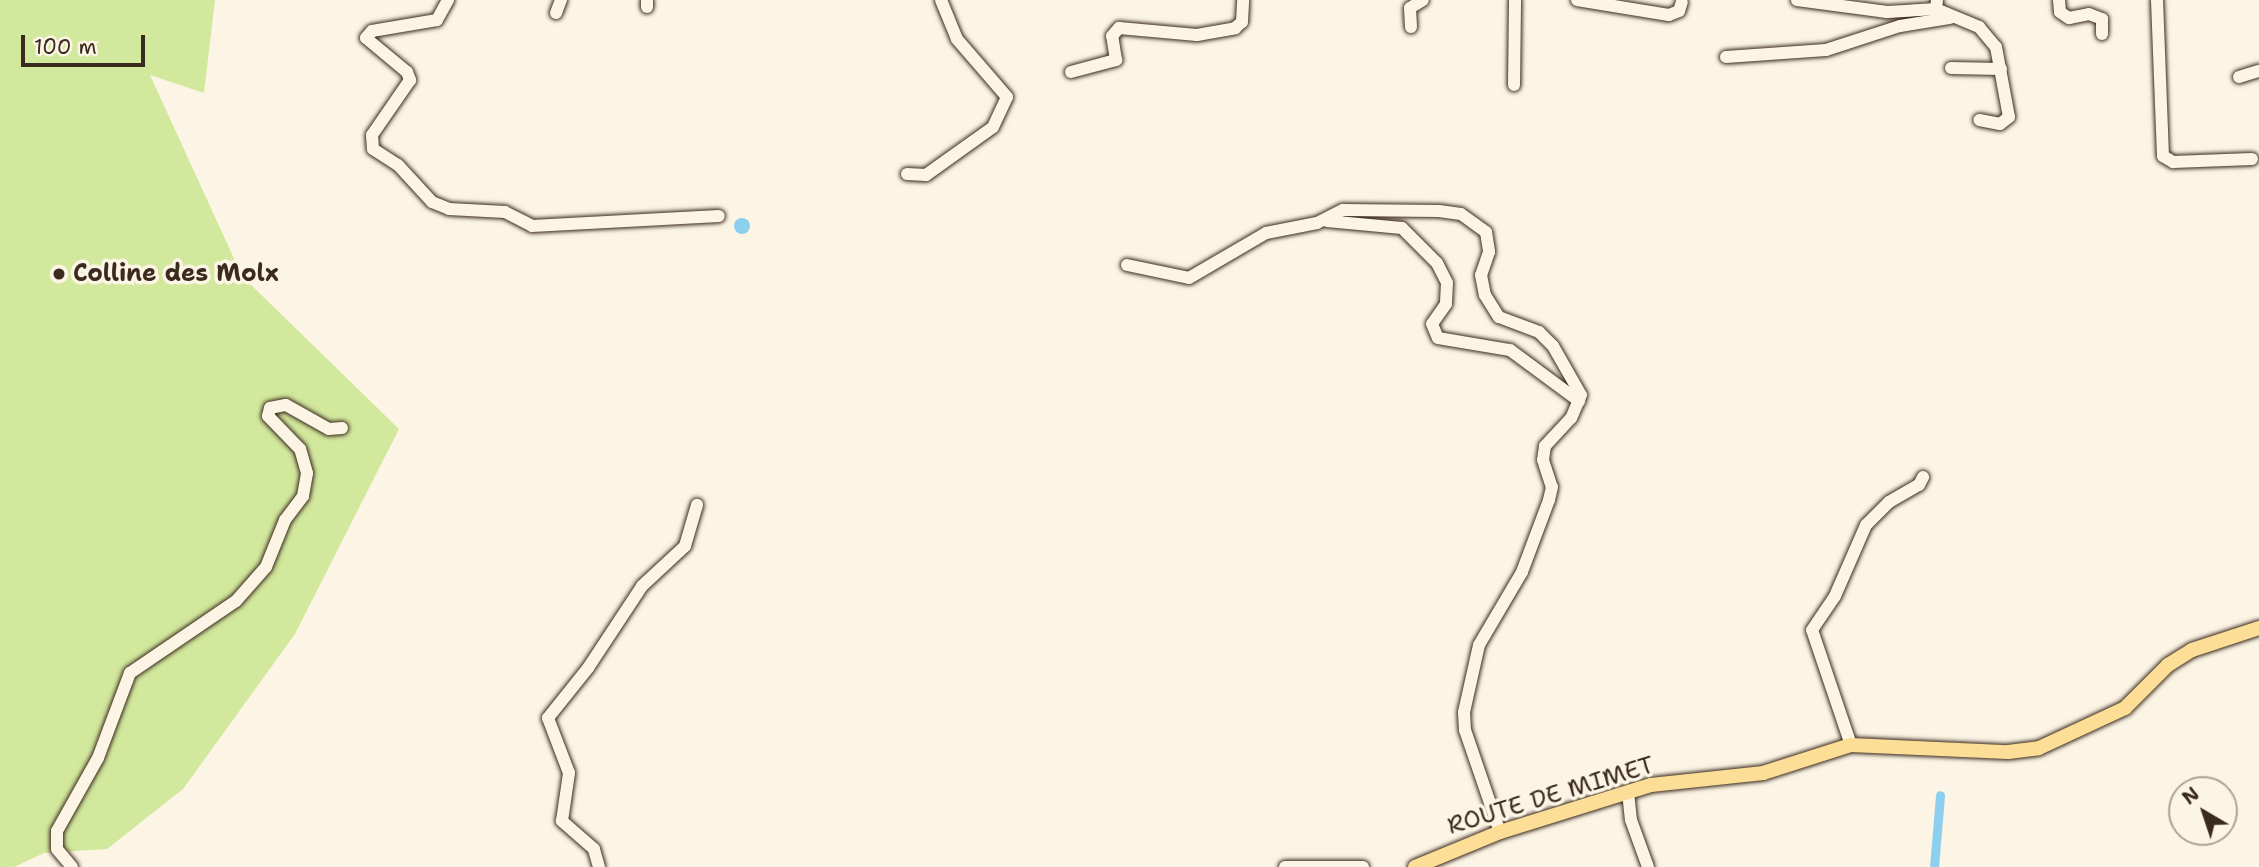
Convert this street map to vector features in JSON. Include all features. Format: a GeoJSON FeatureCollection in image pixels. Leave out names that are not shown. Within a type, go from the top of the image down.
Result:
{"type":"FeatureCollection","features":[{"type":"Feature","properties":{"kind":"main road","name":"ROUTE DE MIMET"},"geometry":{"type":"LineString","coordinates":[[1415,867],[1500,832],[1651,785],[1763,773],[1851,746],[2008,752],[2039,748],[2125,708],[2168,665],[2192,650],[2255,629]]}},
{"type":"Feature","properties":{"kind":"street"},"geometry":{"type":"LineString","coordinates":[[448,0],[438,20],[372,31],[366,38],[407,72],[410,80],[372,135],[373,149],[398,165],[432,202],[449,209],[505,212],[532,226],[719,216]]}},
{"type":"Feature","properties":{"kind":"street"},"geometry":{"type":"LineString","coordinates":[[906,174],[926,175],[993,127],[1007,97],[957,39],[941,0]]}},
{"type":"Feature","properties":{"kind":"street"},"geometry":{"type":"LineString","coordinates":[[1071,72],[1116,60],[1112,36],[1119,28],[1197,35],[1235,29],[1242,22],[1243,0]]}},
{"type":"Feature","properties":{"kind":"street"},"geometry":{"type":"LineString","coordinates":[[1411,27],[1410,8],[1423,0]]}},
{"type":"Feature","properties":{"kind":"street"},"geometry":{"type":"LineString","coordinates":[[1514,85],[1515,0]]}},
{"type":"Feature","properties":{"kind":"street"},"geometry":{"type":"LineString","coordinates":[[1577,0],[1669,15],[1679,11],[1682,2]]}},
{"type":"Feature","properties":{"kind":"street"},"geometry":{"type":"LineString","coordinates":[[1797,0],[1887,12],[1937,4],[1950,18],[1986,32],[1996,47],[2008,117],[2000,124],[1979,120]]}},
{"type":"Feature","properties":{"kind":"street"},"geometry":{"type":"LineString","coordinates":[[2059,0],[2060,12],[2069,18],[2090,14],[2102,19],[2102,34]]}},
{"type":"Feature","properties":{"kind":"street"},"geometry":{"type":"LineString","coordinates":[[2157,0],[2163,156],[2173,162],[2252,159]]}},
{"type":"Feature","properties":{"kind":"street"},"geometry":{"type":"LineString","coordinates":[[1726,57],[1826,50],[1900,26],[1950,18]]}},
{"type":"Feature","properties":{"kind":"street"},"geometry":{"type":"LineString","coordinates":[[1951,68],[2001,69]]}},
{"type":"Feature","properties":{"kind":"street"},"geometry":{"type":"LineString","coordinates":[[2239,77],[2259,71]]}},
{"type":"Feature","properties":{"kind":"street"},"geometry":{"type":"LineString","coordinates":[[1317,223],[1343,210],[1358,210],[1439,211],[1461,214],[1479,224],[1490,241],[1481,275],[1485,295],[1499,317],[1539,332],[1553,346],[1577,380],[1579,401],[1545,446],[1543,460],[1552,487],[1549,499],[1522,572],[1479,645],[1464,712],[1465,730],[1500,832]]}},
{"type":"Feature","properties":{"kind":"street"},"geometry":{"type":"LineString","coordinates":[[1126,265],[1189,278],[1266,233],[1339,220],[1402,228],[1437,262],[1447,283],[1446,304],[1432,324],[1438,338],[1510,350],[1579,401]]}},
{"type":"Feature","properties":{"kind":"street"},"geometry":{"type":"LineString","coordinates":[[72,867],[57,849],[57,831],[98,758],[130,673],[236,601],[266,567],[285,520],[303,496],[307,473],[300,449],[268,416],[270,408],[286,405],[328,429],[342,428]]}},
{"type":"Feature","properties":{"kind":"street"},"geometry":{"type":"LineString","coordinates":[[1851,746],[1812,630],[1835,596],[1866,525],[1889,502],[1919,485],[1923,477]]}},
{"type":"Feature","properties":{"kind":"street"},"geometry":{"type":"LineString","coordinates":[[599,867],[594,849],[562,821],[569,773],[548,718],[588,668],[642,586],[685,546],[697,505]]}},
{"type":"Feature","properties":{"kind":"street"},"geometry":{"type":"LineString","coordinates":[[1628,792],[1631,820],[1648,867]]}},
{"type":"Feature","properties":{"kind":"street"},"geometry":{"type":"LineString","coordinates":[[1285,867],[1363,867]]}},
{"type":"Feature","properties":{"kind":"green space"},"geometry":{"type":"Polygon","coordinates":[[[0,0],[215,0],[204,93],[150,75],[242,276],[399,429],[295,634],[183,789],[107,849],[44,853],[14,867],[0,867],[0,0]]]}},
{"type":"Feature","properties":{"kind":"water"},"geometry":{"type":"Polygon","coordinates":[[[742,218],[750,226],[742,234],[734,226],[742,218]]]}},
{"type":"Feature","properties":{"kind":"waterway"},"geometry":{"type":"LineString","coordinates":[[1934,867],[1940,795]]}},
{"type":"Feature","properties":{"kind":"place","name":"Colline des Molx"},"geometry":{"type":"Point","coordinates":[59,274]}}]}
